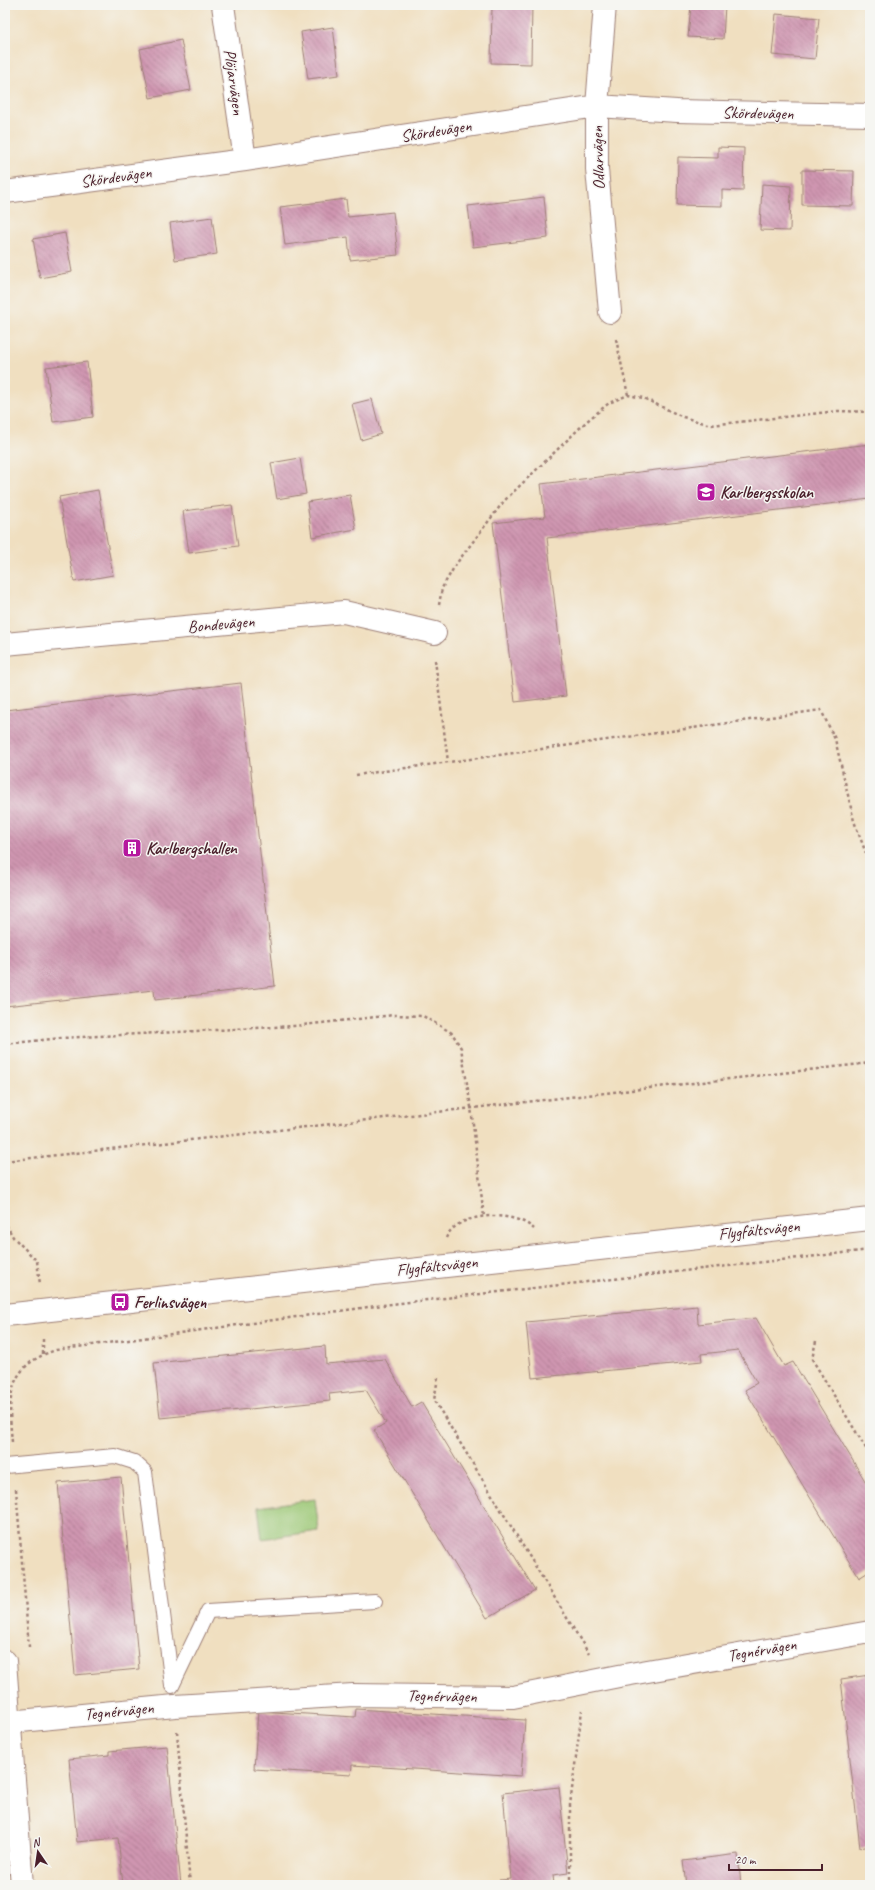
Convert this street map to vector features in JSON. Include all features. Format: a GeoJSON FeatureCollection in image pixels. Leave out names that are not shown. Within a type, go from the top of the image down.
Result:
{"type":"FeatureCollection","features":[{"type":"Feature","properties":{"kind":"street","name":"Plöjarvägen"},"geometry":{"type":"LineString","coordinates":[[223,5],[244,160]]}},
{"type":"Feature","properties":{"kind":"street","name":"Odlarvägen"},"geometry":{"type":"LineString","coordinates":[[605,5],[597,106],[597,169],[610,312]]}},
{"type":"Feature","properties":{"kind":"street","name":"Skördevägen"},"geometry":{"type":"LineString","coordinates":[[5,192],[244,160],[597,106],[677,111],[870,115]]}},
{"type":"Feature","properties":{"kind":"street","name":"Bondevägen"},"geometry":{"type":"LineString","coordinates":[[5,644],[344,612],[435,633]]}},
{"type":"Feature","properties":{"kind":"street","name":"Flygfältsvägen"},"geometry":{"type":"LineString","coordinates":[[5,1315],[435,1266],[870,1219]]}},
{"type":"Feature","properties":{"kind":"street","name":"Tegnérvägen"},"geometry":{"type":"LineString","coordinates":[[10,1722],[174,1696],[353,1695],[513,1697],[604,1679],[870,1632]]}},
{"type":"Feature","properties":{"kind":"street"},"geometry":{"type":"LineString","coordinates":[[5,1661],[22,1885]]}},
{"type":"Feature","properties":{"kind":"lane"},"geometry":{"type":"LineString","coordinates":[[10,1465],[115,1456],[134,1462],[145,1472],[174,1696]]}},
{"type":"Feature","properties":{"kind":"lane"},"geometry":{"type":"LineString","coordinates":[[174,1696],[208,1611],[375,1601]]}},
{"type":"Feature","properties":{"kind":"path"},"geometry":{"type":"LineString","coordinates":[[610,312],[628,395]]}},
{"type":"Feature","properties":{"kind":"path"},"geometry":{"type":"LineString","coordinates":[[448,762],[436,673],[435,633],[442,588],[456,564],[482,526],[504,500],[587,421],[609,403],[628,395],[643,398],[683,417],[711,425],[838,411],[870,412]]}},
{"type":"Feature","properties":{"kind":"path"},"geometry":{"type":"LineString","coordinates":[[356,775],[821,710],[835,739],[854,821],[870,864]]}},
{"type":"Feature","properties":{"kind":"path"},"geometry":{"type":"LineString","coordinates":[[5,1044],[61,1038],[294,1026],[394,1015],[423,1016],[452,1032],[461,1048],[471,1107],[484,1217]]}},
{"type":"Feature","properties":{"kind":"path"},"geometry":{"type":"LineString","coordinates":[[5,1161],[870,1063]]}},
{"type":"Feature","properties":{"kind":"path"},"geometry":{"type":"LineString","coordinates":[[435,1266],[448,1233],[456,1225],[484,1217],[515,1217],[525,1221],[532,1227],[553,1253]]}},
{"type":"Feature","properties":{"kind":"path"},"geometry":{"type":"LineString","coordinates":[[29,1651],[10,1465],[10,1412],[12,1387],[18,1376],[34,1359],[56,1350],[388,1304],[870,1250]]}},
{"type":"Feature","properties":{"kind":"path"},"geometry":{"type":"LineString","coordinates":[[816,1341],[812,1359],[870,1455]]}},
{"type":"Feature","properties":{"kind":"path"},"geometry":{"type":"LineString","coordinates":[[438,1378],[434,1400],[604,1679]]}},
{"type":"Feature","properties":{"kind":"path"},"geometry":{"type":"LineString","coordinates":[[570,1885],[570,1804],[584,1702],[580,1684]]}},
{"type":"Feature","properties":{"kind":"path"},"geometry":{"type":"LineString","coordinates":[[174,1696],[190,1885]]}},
{"type":"Feature","properties":{"kind":"green space"},"geometry":{"type":"Polygon","coordinates":[[[315,1499],[319,1531],[262,1539],[258,1507],[315,1499]]]}},
{"type":"Feature","properties":{"kind":"building"},"geometry":{"type":"Polygon","coordinates":[[[492,5],[532,5],[531,64],[491,63],[492,5]]]}},
{"type":"Feature","properties":{"kind":"building"},"geometry":{"type":"Polygon","coordinates":[[[691,5],[725,5],[723,39],[688,37],[691,5]]]}},
{"type":"Feature","properties":{"kind":"building"},"geometry":{"type":"Polygon","coordinates":[[[776,14],[819,18],[815,59],[772,55],[776,14]]]}},
{"type":"Feature","properties":{"kind":"building"},"geometry":{"type":"Polygon","coordinates":[[[333,27],[339,75],[308,79],[301,32],[333,27]]]}},
{"type":"Feature","properties":{"kind":"building"},"geometry":{"type":"Polygon","coordinates":[[[181,40],[191,90],[150,98],[140,49],[181,40]]]}},
{"type":"Feature","properties":{"kind":"building"},"geometry":{"type":"Polygon","coordinates":[[[718,147],[744,148],[743,191],[722,190],[722,206],[677,205],[678,157],[718,158],[718,147]]]}},
{"type":"Feature","properties":{"kind":"building"},"geometry":{"type":"Polygon","coordinates":[[[802,170],[854,171],[853,206],[802,205],[802,170]]]}},
{"type":"Feature","properties":{"kind":"building"},"geometry":{"type":"Polygon","coordinates":[[[762,184],[791,186],[790,231],[760,230],[762,184]]]}},
{"type":"Feature","properties":{"kind":"building"},"geometry":{"type":"Polygon","coordinates":[[[544,197],[548,238],[473,247],[468,206],[544,197]]]}},
{"type":"Feature","properties":{"kind":"building"},"geometry":{"type":"Polygon","coordinates":[[[346,199],[348,217],[393,212],[398,255],[350,260],[348,237],[285,245],[280,207],[346,199]]]}},
{"type":"Feature","properties":{"kind":"building"},"geometry":{"type":"Polygon","coordinates":[[[212,217],[217,254],[175,260],[170,223],[212,217]]]}},
{"type":"Feature","properties":{"kind":"building"},"geometry":{"type":"Polygon","coordinates":[[[65,233],[72,272],[40,278],[33,239],[65,233]]]}},
{"type":"Feature","properties":{"kind":"building"},"geometry":{"type":"Polygon","coordinates":[[[87,362],[93,417],[53,422],[46,367],[87,362]]]}},
{"type":"Feature","properties":{"kind":"building"},"geometry":{"type":"Polygon","coordinates":[[[372,399],[381,434],[361,440],[352,404],[372,399]]]}},
{"type":"Feature","properties":{"kind":"building","name":"Karlbergsskolan"},"geometry":{"type":"Polygon","coordinates":[[[870,444],[870,499],[547,538],[566,696],[515,702],[493,523],[545,517],[541,484],[870,444]]]}},
{"type":"Feature","properties":{"kind":"building"},"geometry":{"type":"Polygon","coordinates":[[[300,458],[306,494],[277,499],[271,463],[300,458]]]}},
{"type":"Feature","properties":{"kind":"building"},"geometry":{"type":"Polygon","coordinates":[[[98,490],[113,575],[74,582],[59,497],[98,490]]]}},
{"type":"Feature","properties":{"kind":"building"},"geometry":{"type":"Polygon","coordinates":[[[350,495],[356,529],[312,537],[307,502],[350,495]]]}},
{"type":"Feature","properties":{"kind":"building"},"geometry":{"type":"Polygon","coordinates":[[[232,505],[238,546],[189,553],[183,511],[232,505]]]}},
{"type":"Feature","properties":{"kind":"building","name":"Karlbergshallen"},"geometry":{"type":"Polygon","coordinates":[[[241,683],[275,986],[155,1000],[154,990],[5,1006],[5,710],[241,683]]]}},
{"type":"Feature","properties":{"kind":"building"},"geometry":{"type":"Polygon","coordinates":[[[697,1306],[698,1324],[756,1318],[784,1366],[793,1362],[870,1489],[870,1571],[859,1578],[745,1390],[757,1383],[738,1350],[701,1354],[702,1361],[532,1378],[526,1322],[697,1306]]]}},
{"type":"Feature","properties":{"kind":"building"},"geometry":{"type":"Polygon","coordinates":[[[325,1346],[326,1364],[385,1359],[412,1407],[421,1402],[535,1590],[487,1618],[374,1430],[386,1423],[366,1390],[329,1394],[330,1401],[160,1418],[154,1363],[325,1346]]]}},
{"type":"Feature","properties":{"kind":"building"},"geometry":{"type":"Polygon","coordinates":[[[121,1477],[139,1669],[75,1675],[58,1483],[121,1477]]]}},
{"type":"Feature","properties":{"kind":"building"},"geometry":{"type":"Polygon","coordinates":[[[870,1675],[870,1846],[860,1848],[841,1679],[870,1675]]]}},
{"type":"Feature","properties":{"kind":"building"},"geometry":{"type":"Polygon","coordinates":[[[356,1709],[525,1720],[521,1776],[352,1765],[351,1775],[254,1769],[258,1711],[355,1717],[356,1709]]]}},
{"type":"Feature","properties":{"kind":"building"},"geometry":{"type":"Polygon","coordinates":[[[167,1746],[181,1885],[123,1885],[118,1838],[77,1842],[69,1759],[109,1755],[109,1751],[167,1746]]]}},
{"type":"Feature","properties":{"kind":"building"},"geometry":{"type":"Polygon","coordinates":[[[559,1787],[568,1873],[553,1875],[554,1885],[499,1885],[499,1880],[511,1879],[503,1793],[559,1787]]]}},
{"type":"Feature","properties":{"kind":"building"},"geometry":{"type":"Polygon","coordinates":[[[738,1854],[741,1885],[686,1885],[683,1861],[738,1854]]]}},
{"type":"Feature","properties":{"kind":"place","name":"Karlbergsskolan"},"geometry":{"type":"Point","coordinates":[706,492]}},
{"type":"Feature","properties":{"kind":"place","name":"Karlbergshallen"},"geometry":{"type":"Point","coordinates":[132,848]}},
{"type":"Feature","properties":{"kind":"place","name":"Ferlinsvägen"},"geometry":{"type":"Point","coordinates":[120,1302]}}]}
